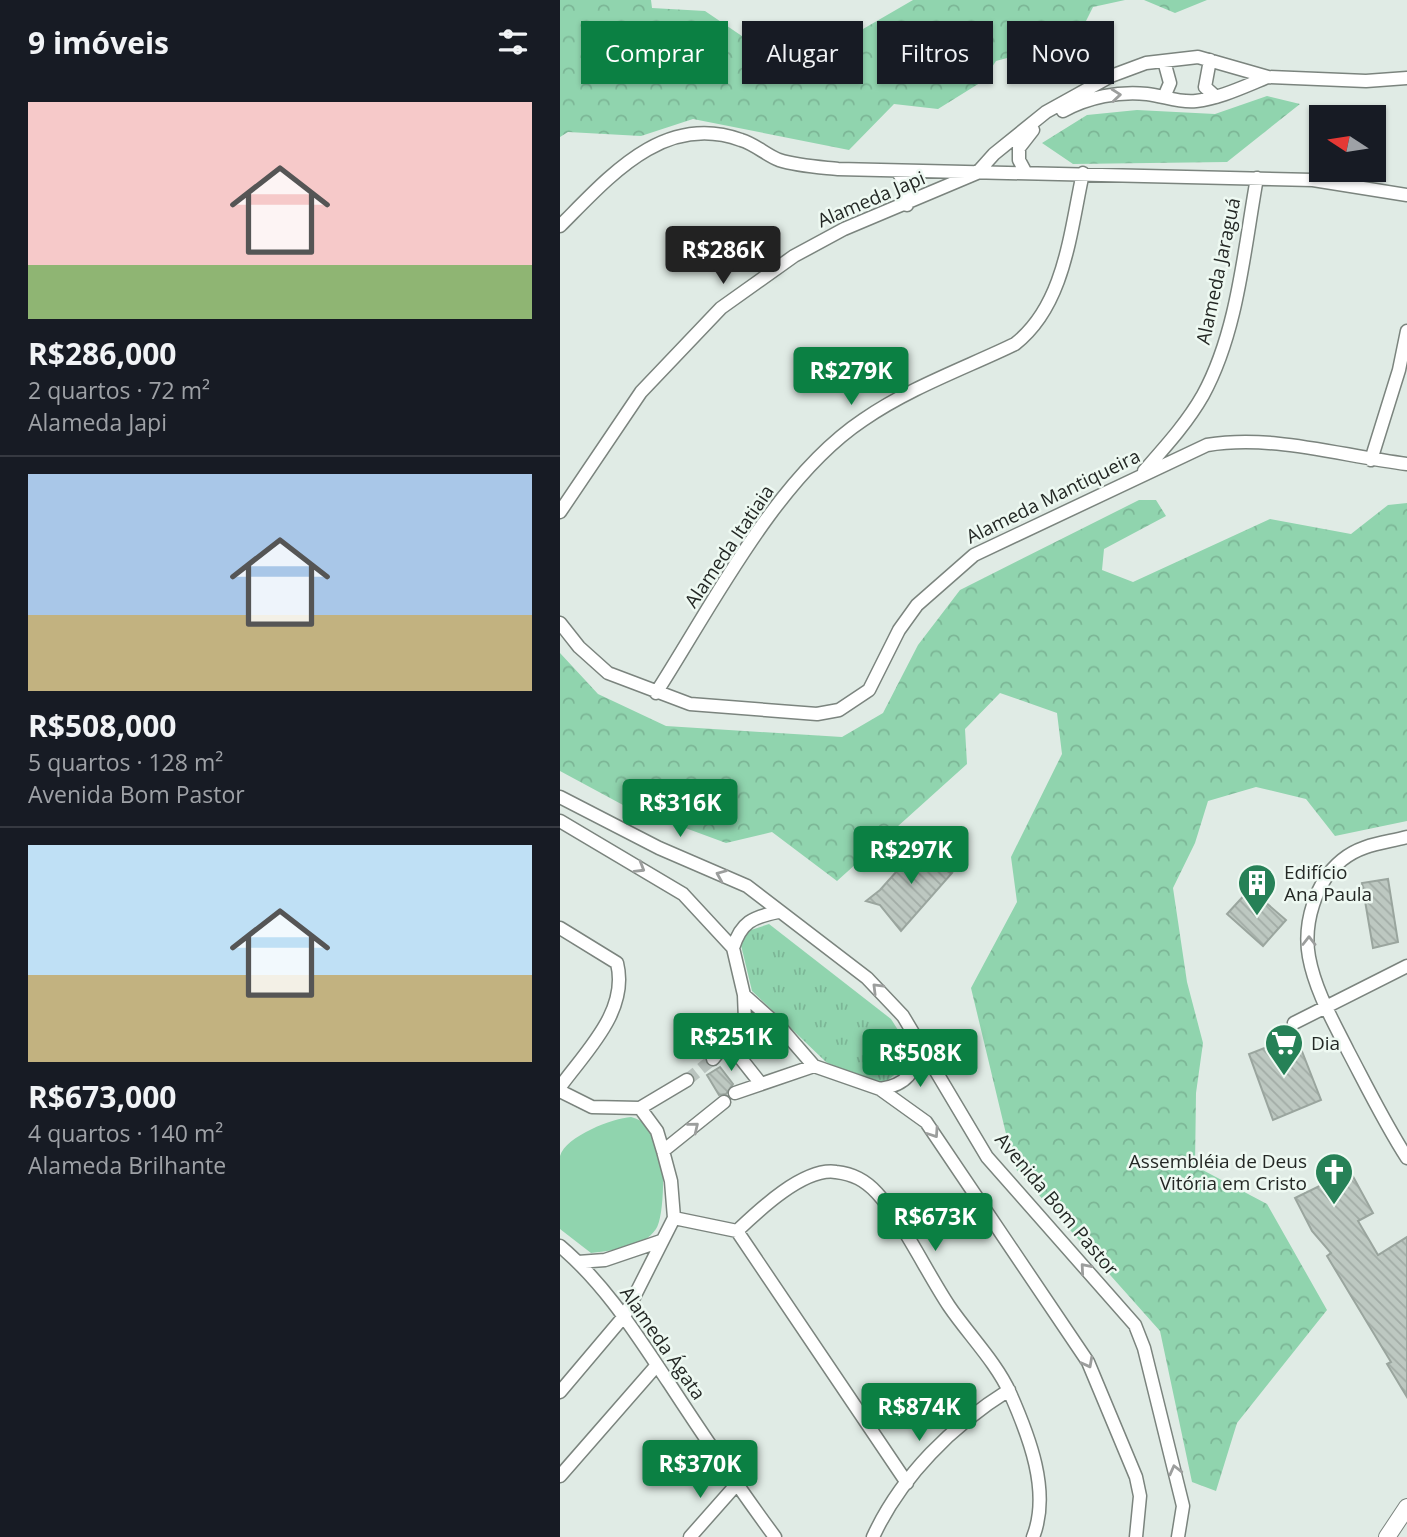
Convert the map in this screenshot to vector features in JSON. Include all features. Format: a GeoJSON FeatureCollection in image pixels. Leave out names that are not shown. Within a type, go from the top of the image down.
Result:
{"type":"FeatureCollection","features":[{"type":"Feature","properties":{"kind":"main road"},"geometry":{"type":"LineString","coordinates":[[1387,1537],[1407,1507]]}},
{"type":"Feature","properties":{"kind":"street"},"geometry":{"type":"LineString","coordinates":[[977,173],[994,154],[1046,111],[1111,76],[1146,63],[1198,57],[1268,77],[1366,81],[1407,78]]}},
{"type":"Feature","properties":{"kind":"street"},"geometry":{"type":"LineString","coordinates":[[1210,60],[1205,87],[1216,97]]}},
{"type":"Feature","properties":{"kind":"street"},"geometry":{"type":"LineString","coordinates":[[1164,61],[1170,83],[1164,97]]}},
{"type":"Feature","properties":{"kind":"street"},"geometry":{"type":"LineString","coordinates":[[1026,173],[1019,160],[1018,148],[1024,137],[1041,123],[1096,97],[1146,94],[1182,101],[1216,97],[1268,77]]}},
{"type":"Feature","properties":{"kind":"street"},"geometry":{"type":"LineString","coordinates":[[560,226],[609,177],[662,141],[690,132],[717,132],[744,141],[779,159],[801,165],[897,171],[1313,180],[1407,195]]}},
{"type":"Feature","properties":{"kind":"street"},"geometry":{"type":"LineString","coordinates":[[897,171],[907,185],[907,205]]}},
{"type":"Feature","properties":{"kind":"street","name":"Alameda Japi"},"geometry":{"type":"LineString","coordinates":[[560,512],[641,392],[721,308],[794,256],[844,229],[907,205],[977,173]]}},
{"type":"Feature","properties":{"kind":"street","name":"Alameda Itatiaia"},"geometry":{"type":"LineString","coordinates":[[656,693],[775,507],[832,446],[862,420],[1015,344],[1029,333],[1054,295],[1083,173]]}},
{"type":"Feature","properties":{"kind":"street","name":"Alameda Jaraguá"},"geometry":{"type":"LineString","coordinates":[[1142,474],[1181,430],[1218,363],[1231,316],[1257,178]]}},
{"type":"Feature","properties":{"kind":"street"},"geometry":{"type":"LineString","coordinates":[[1371,460],[1399,370],[1407,331]]}},
{"type":"Feature","properties":{"kind":"street","name":"Alameda Mantiqueira"},"geometry":{"type":"LineString","coordinates":[[560,623],[579,648],[608,673],[690,704],[817,714],[839,710],[869,690],[899,630],[916,605],[974,555],[1142,474],[1207,446],[1237,440],[1269,442],[1407,464]]}},
{"type":"Feature","properties":{"kind":"street","name":"Avenida Bom Pastor"},"geometry":{"type":"LineString","coordinates":[[560,797],[659,848],[747,886],[881,991],[903,1016],[987,1157],[1135,1325],[1144,1348],[1183,1506],[1178,1537]]}},
{"type":"Feature","properties":{"kind":"street"},"geometry":{"type":"LineString","coordinates":[[560,821],[683,894],[733,948],[744,995],[745,1020],[713,1059]]}},
{"type":"Feature","properties":{"kind":"street"},"geometry":{"type":"LineString","coordinates":[[1407,837],[1364,846],[1341,860],[1312,905],[1309,956],[1326,1007],[1388,1129],[1407,1158]]}},
{"type":"Feature","properties":{"kind":"street"},"geometry":{"type":"LineString","coordinates":[[733,948],[744,924],[755,916],[778,912]]}},
{"type":"Feature","properties":{"kind":"street"},"geometry":{"type":"LineString","coordinates":[[560,928],[617,963],[621,988],[616,1007],[560,1089],[592,1107],[615,1110],[637,1108],[687,1080]]}},
{"type":"Feature","properties":{"kind":"street"},"geometry":{"type":"LineString","coordinates":[[1294,1023],[1407,966]]}},
{"type":"Feature","properties":{"kind":"street"},"geometry":{"type":"LineString","coordinates":[[744,995],[781,1028],[814,1066],[880,1089],[926,1122],[1088,1362],[1136,1477],[1140,1496],[1136,1537]]}},
{"type":"Feature","properties":{"kind":"street"},"geometry":{"type":"LineString","coordinates":[[727,1041],[761,1084]]}},
{"type":"Feature","properties":{"kind":"street"},"geometry":{"type":"LineString","coordinates":[[880,1089],[895,1087],[906,1080],[916,1067],[920,1046]]}},
{"type":"Feature","properties":{"kind":"street"},"geometry":{"type":"LineString","coordinates":[[736,1093],[814,1066]]}},
{"type":"Feature","properties":{"kind":"street"},"geometry":{"type":"LineString","coordinates":[[663,1151],[724,1102]]}},
{"type":"Feature","properties":{"kind":"street"},"geometry":{"type":"LineString","coordinates":[[560,1392],[625,1315],[674,1218],[671,1181],[657,1131],[637,1108]]}},
{"type":"Feature","properties":{"kind":"street"},"geometry":{"type":"LineString","coordinates":[[737,1231],[761,1208],[802,1180],[832,1171],[860,1177],[879,1195],[948,1304],[1009,1390],[1038,1475],[1040,1520],[1033,1537]]}},
{"type":"Feature","properties":{"kind":"street"},"geometry":{"type":"LineString","coordinates":[[674,1218],[737,1231],[907,1483]]}},
{"type":"Feature","properties":{"kind":"street"},"geometry":{"type":"LineString","coordinates":[[578,1262],[605,1260],[662,1241]]}},
{"type":"Feature","properties":{"kind":"street","name":"Alameda Ágata"},"geometry":{"type":"LineString","coordinates":[[560,1247],[578,1262],[625,1315],[736,1485],[775,1537]]}},
{"type":"Feature","properties":{"kind":"street"},"geometry":{"type":"LineString","coordinates":[[560,1476],[657,1366]]}},
{"type":"Feature","properties":{"kind":"street"},"geometry":{"type":"LineString","coordinates":[[873,1537],[907,1483],[947,1435],[975,1411],[1009,1390]]}},
{"type":"Feature","properties":{"kind":"street"},"geometry":{"type":"LineString","coordinates":[[690,1537],[736,1485]]}},
{"type":"Feature","properties":{"kind":"green space"},"geometry":{"type":"Polygon","coordinates":[[[560,0],[651,0],[652,8],[705,11],[720,21],[581,21],[581,84],[728,84],[728,27],[742,36],[742,84],[863,84],[863,29],[913,0],[1125,0],[1093,7],[1086,21],[1007,21],[1007,58],[996,61],[993,66],[993,21],[877,21],[877,84],[978,84],[938,109],[894,104],[849,150],[693,119],[641,136],[568,132],[560,137],[560,0]]]}},
{"type":"Feature","properties":{"kind":"green space"},"geometry":{"type":"Polygon","coordinates":[[[1144,0],[1207,0],[1175,13],[1144,0]]]}},
{"type":"Feature","properties":{"kind":"green space"},"geometry":{"type":"Polygon","coordinates":[[[1267,96],[1300,104],[1227,162],[1073,164],[1042,143],[1087,115],[1137,110],[1215,114],[1267,96]]]}},
{"type":"Feature","properties":{"kind":"green space"},"geometry":{"type":"Polygon","coordinates":[[[1139,500],[1156,500],[1166,516],[1104,549],[1102,570],[1133,582],[1270,519],[1351,534],[1388,505],[1407,503],[1407,821],[1335,836],[1306,799],[1256,787],[1208,801],[1195,843],[1173,888],[1187,982],[1203,1043],[1196,1093],[1195,1166],[1267,1204],[1327,1310],[1237,1423],[1216,1491],[1192,1482],[1160,1331],[1014,1167],[971,988],[1017,902],[1011,857],[1062,754],[1057,713],[1000,693],[965,729],[967,764],[837,881],[772,832],[726,843],[623,805],[560,771],[560,653],[598,694],[666,726],[842,737],[883,713],[918,645],[960,590],[1139,500]]]}},
{"type":"Feature","properties":{"kind":"green space"},"geometry":{"type":"Polygon","coordinates":[[[769,924],[891,1019],[912,1052],[903,1068],[883,1084],[856,1077],[826,1062],[752,991],[740,941],[748,931],[769,924]]]}},
{"type":"Feature","properties":{"kind":"green space"},"geometry":{"type":"Polygon","coordinates":[[[631,1117],[651,1128],[661,1147],[663,1185],[659,1222],[650,1236],[635,1245],[591,1253],[560,1229],[560,1156],[580,1135],[613,1121],[631,1117]]]}},
{"type":"Feature","properties":{"kind":"building"},"geometry":{"type":"Polygon","coordinates":[[[922,843],[933,844],[934,855],[942,869],[952,873],[901,931],[880,905],[866,901],[880,890],[922,843]]]}},
{"type":"Feature","properties":{"kind":"building"},"geometry":{"type":"Polygon","coordinates":[[[1388,879],[1398,942],[1373,948],[1362,883],[1388,879]]]}},
{"type":"Feature","properties":{"kind":"building","name":"Edifício Ana Paula"},"geometry":{"type":"Polygon","coordinates":[[[1250,889],[1286,920],[1263,946],[1227,914],[1250,889]]]}},
{"type":"Feature","properties":{"kind":"building","name":"Dia"},"geometry":{"type":"Polygon","coordinates":[[[1296,1036],[1321,1100],[1273,1120],[1249,1054],[1296,1036]]]}},
{"type":"Feature","properties":{"kind":"building"},"geometry":{"type":"Polygon","coordinates":[[[720,1067],[733,1084],[726,1094],[719,1095],[707,1075],[720,1067]]]}},
{"type":"Feature","properties":{"kind":"building"},"geometry":{"type":"Polygon","coordinates":[[[1350,1171],[1373,1213],[1358,1221],[1378,1255],[1407,1237],[1407,1397],[1387,1364],[1391,1362],[1327,1256],[1331,1253],[1312,1231],[1295,1198],[1350,1171]]]}},
{"type":"Feature","properties":{"kind":"tunnel"},"geometry":{"type":"LineString","coordinates":[[687,1080],[713,1059]]}},
{"type":"Feature","properties":{"kind":"place","name":"Edifício Ana Paula"},"geometry":{"type":"Point","coordinates":[1257,917]}},
{"type":"Feature","properties":{"kind":"place","name":"Dia"},"geometry":{"type":"Point","coordinates":[1284,1077]}},
{"type":"Feature","properties":{"kind":"place","name":"Assembléia de Deus Vitória em Cristo"},"geometry":{"type":"Point","coordinates":[1334,1206]}}]}
